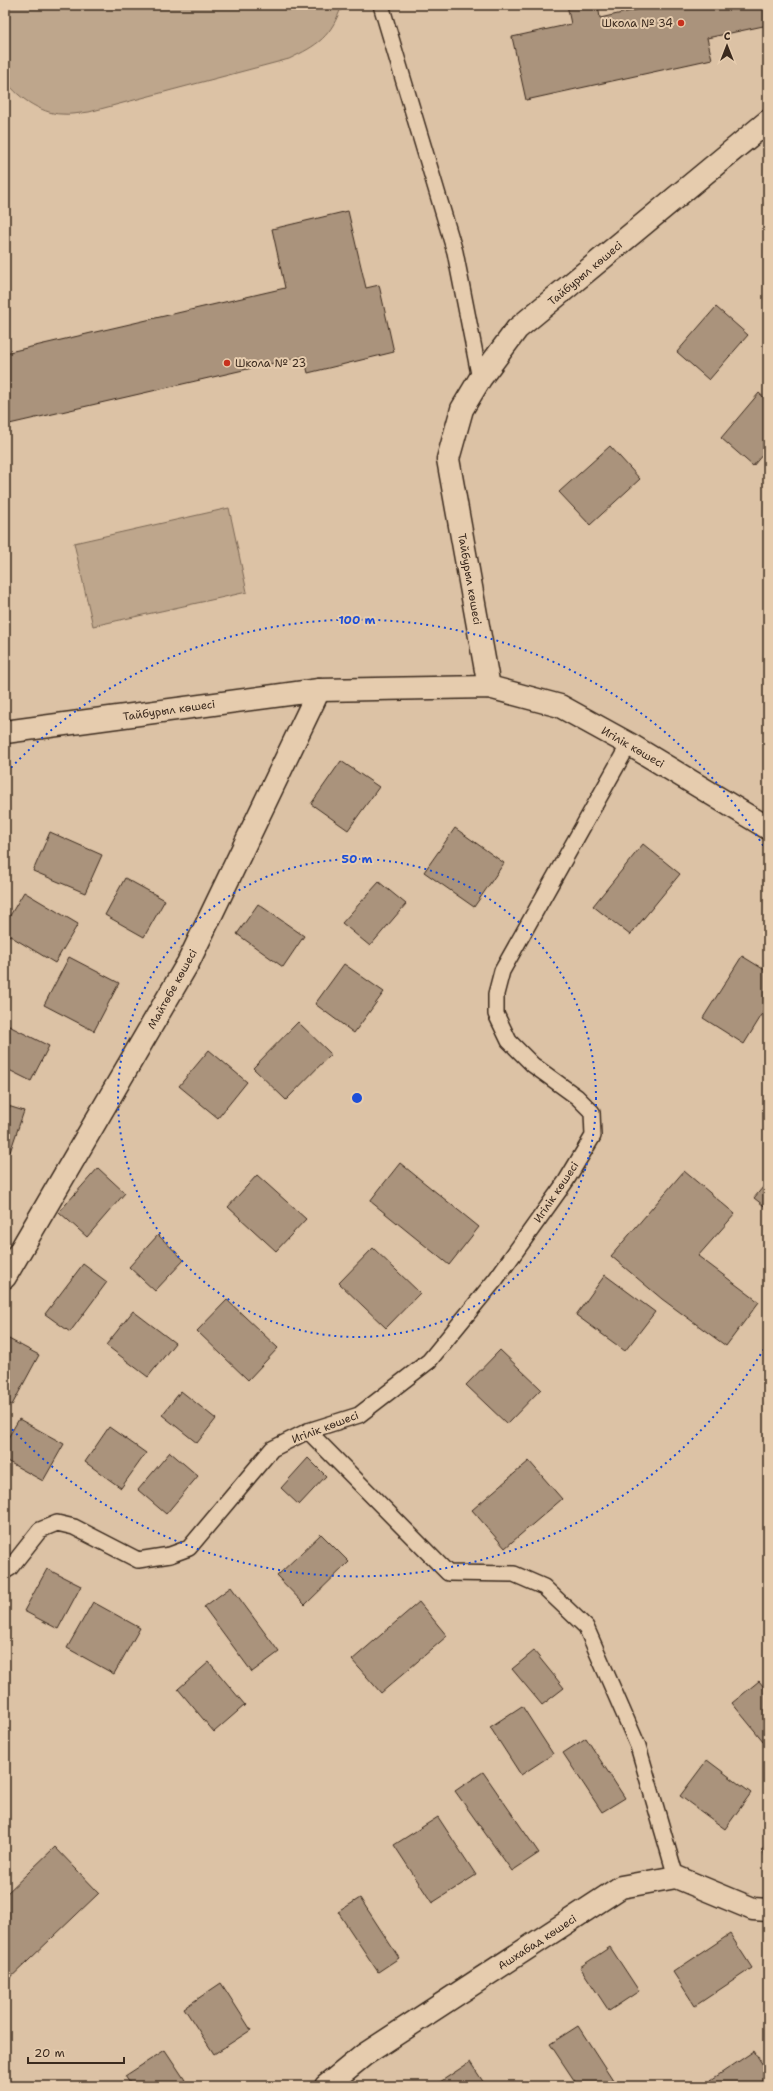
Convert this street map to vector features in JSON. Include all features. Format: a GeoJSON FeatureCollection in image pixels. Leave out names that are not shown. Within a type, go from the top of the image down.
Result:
{"type":"FeatureCollection","features":[{"type":"Feature","properties":{"kind":"street","name":"Тайбурыл көшесі"},"geometry":{"type":"LineString","coordinates":[[5,732],[319,690],[489,687],[448,460],[462,409],[480,379],[517,329],[768,121]]}},
{"type":"Feature","properties":{"kind":"street","name":"Игілік көшесі"},"geometry":{"type":"LineString","coordinates":[[489,687],[560,706],[629,744],[768,828]]}},
{"type":"Feature","properties":{"kind":"street","name":"Майтөбе көшесі"},"geometry":{"type":"LineString","coordinates":[[5,1277],[188,964],[319,690]]}},
{"type":"Feature","properties":{"kind":"street"},"geometry":{"type":"LineString","coordinates":[[676,1877],[753,1909],[768,1910]]}},
{"type":"Feature","properties":{"kind":"street","name":"Ашхабад көшесі"},"geometry":{"type":"LineString","coordinates":[[326,2086],[364,2055],[621,1887],[676,1877]]}},
{"type":"Feature","properties":{"kind":"lane"},"geometry":{"type":"LineString","coordinates":[[381,5],[455,252],[480,379]]}},
{"type":"Feature","properties":{"kind":"lane","name":"Игілік көшесі"},"geometry":{"type":"LineString","coordinates":[[5,1571],[10,1568],[40,1530],[56,1523],[74,1527],[138,1560],[170,1555],[189,1548],[272,1449],[308,1431],[359,1415],[429,1360],[496,1279],[566,1181],[593,1136],[592,1112],[577,1097],[533,1065],[509,1041],[496,1014],[496,994],[502,972],[629,744]]}},
{"type":"Feature","properties":{"kind":"lane"},"geometry":{"type":"LineString","coordinates":[[308,1431],[448,1573],[514,1574],[544,1587],[586,1627],[638,1746],[676,1877]]}},
{"type":"Feature","properties":{"kind":"shaded area"},"geometry":{"type":"Polygon","coordinates":[[[5,5],[342,5],[333,25],[322,39],[308,49],[289,59],[89,112],[68,114],[53,113],[37,107],[14,91],[5,78],[5,5]]]}},
{"type":"Feature","properties":{"kind":"shaded area"},"geometry":{"type":"Polygon","coordinates":[[[229,508],[247,592],[93,626],[74,543],[229,508]]]}},
{"type":"Feature","properties":{"kind":"building"},"geometry":{"type":"Polygon","coordinates":[[[567,5],[598,5],[600,18],[658,5],[768,5],[768,25],[707,38],[712,59],[526,100],[512,37],[571,24],[567,5]]]}},
{"type":"Feature","properties":{"kind":"building"},"geometry":{"type":"Polygon","coordinates":[[[348,211],[366,288],[379,285],[394,352],[308,373],[304,356],[5,425],[5,353],[285,288],[272,229],[348,211]]]}},
{"type":"Feature","properties":{"kind":"building"},"geometry":{"type":"Polygon","coordinates":[[[716,307],[748,335],[709,380],[677,352],[716,307]]]}},
{"type":"Feature","properties":{"kind":"building"},"geometry":{"type":"Polygon","coordinates":[[[759,393],[768,401],[768,448],[753,466],[721,438],[759,393]]]}},
{"type":"Feature","properties":{"kind":"building"},"geometry":{"type":"Polygon","coordinates":[[[610,446],[640,479],[590,525],[559,492],[610,446]]]}},
{"type":"Feature","properties":{"kind":"building"},"geometry":{"type":"Polygon","coordinates":[[[341,761],[379,787],[348,830],[311,804],[341,761]]]}},
{"type":"Feature","properties":{"kind":"building"},"geometry":{"type":"Polygon","coordinates":[[[455,828],[504,863],[474,907],[424,872],[455,828]]]}},
{"type":"Feature","properties":{"kind":"building"},"geometry":{"type":"Polygon","coordinates":[[[50,832],[102,855],[85,893],[33,871],[50,832]]]}},
{"type":"Feature","properties":{"kind":"building"},"geometry":{"type":"Polygon","coordinates":[[[643,844],[680,874],[630,935],[593,906],[643,844]]]}},
{"type":"Feature","properties":{"kind":"building"},"geometry":{"type":"Polygon","coordinates":[[[125,878],[165,900],[144,937],[105,915],[125,878]]]}},
{"type":"Feature","properties":{"kind":"building"},"geometry":{"type":"Polygon","coordinates":[[[379,882],[406,904],[370,946],[342,923],[379,882]]]}},
{"type":"Feature","properties":{"kind":"building"},"geometry":{"type":"Polygon","coordinates":[[[24,892],[78,924],[55,963],[5,933],[5,924],[24,892]]]}},
{"type":"Feature","properties":{"kind":"building"},"geometry":{"type":"Polygon","coordinates":[[[258,904],[304,936],[283,967],[237,934],[258,904]]]}},
{"type":"Feature","properties":{"kind":"building"},"geometry":{"type":"Polygon","coordinates":[[[742,956],[768,972],[768,1005],[744,1044],[703,1018],[742,956]]]}},
{"type":"Feature","properties":{"kind":"building"},"geometry":{"type":"Polygon","coordinates":[[[69,957],[119,983],[94,1031],[44,1005],[69,957]]]}},
{"type":"Feature","properties":{"kind":"building"},"geometry":{"type":"Polygon","coordinates":[[[344,964],[384,992],[354,1033],[315,1004],[344,964]]]}},
{"type":"Feature","properties":{"kind":"building"},"geometry":{"type":"Polygon","coordinates":[[[298,1022],[331,1054],[286,1100],[253,1068],[298,1022]]]}},
{"type":"Feature","properties":{"kind":"building"},"geometry":{"type":"Polygon","coordinates":[[[5,1024],[49,1046],[31,1081],[5,1068],[5,1024]]]}},
{"type":"Feature","properties":{"kind":"building"},"geometry":{"type":"Polygon","coordinates":[[[209,1050],[247,1082],[218,1118],[179,1086],[209,1050]]]}},
{"type":"Feature","properties":{"kind":"building"},"geometry":{"type":"Polygon","coordinates":[[[5,1105],[24,1111],[10,1152],[5,1150],[5,1105]]]}},
{"type":"Feature","properties":{"kind":"building"},"geometry":{"type":"Polygon","coordinates":[[[400,1163],[479,1227],[449,1265],[370,1201],[400,1163]]]}},
{"type":"Feature","properties":{"kind":"building"},"geometry":{"type":"Polygon","coordinates":[[[98,1168],[125,1193],[87,1237],[59,1212],[98,1168]]]}},
{"type":"Feature","properties":{"kind":"building"},"geometry":{"type":"Polygon","coordinates":[[[684,1171],[735,1214],[698,1256],[759,1302],[726,1346],[662,1299],[611,1256],[684,1171]]]}},
{"type":"Feature","properties":{"kind":"building"},"geometry":{"type":"Polygon","coordinates":[[[257,1175],[306,1219],[276,1251],[228,1207],[257,1175]]]}},
{"type":"Feature","properties":{"kind":"building"},"geometry":{"type":"Polygon","coordinates":[[[768,1181],[768,1209],[754,1198],[768,1181]]]}},
{"type":"Feature","properties":{"kind":"building"},"geometry":{"type":"Polygon","coordinates":[[[158,1235],[184,1260],[155,1291],[129,1267],[158,1235]]]}},
{"type":"Feature","properties":{"kind":"building"},"geometry":{"type":"Polygon","coordinates":[[[373,1248],[420,1293],[386,1328],[339,1283],[373,1248]]]}},
{"type":"Feature","properties":{"kind":"building"},"geometry":{"type":"Polygon","coordinates":[[[83,1264],[107,1282],[70,1332],[45,1314],[83,1264]]]}},
{"type":"Feature","properties":{"kind":"building"},"geometry":{"type":"Polygon","coordinates":[[[605,1275],[655,1312],[625,1351],[576,1315],[605,1275]]]}},
{"type":"Feature","properties":{"kind":"building"},"geometry":{"type":"Polygon","coordinates":[[[227,1300],[278,1348],[248,1380],[197,1331],[227,1300]]]}},
{"type":"Feature","properties":{"kind":"building"},"geometry":{"type":"Polygon","coordinates":[[[133,1311],[175,1343],[148,1377],[106,1345],[133,1311]]]}},
{"type":"Feature","properties":{"kind":"building"},"geometry":{"type":"Polygon","coordinates":[[[5,1337],[39,1355],[12,1405],[5,1402],[5,1337]]]}},
{"type":"Feature","properties":{"kind":"building"},"geometry":{"type":"Polygon","coordinates":[[[500,1350],[541,1389],[507,1424],[466,1385],[500,1350]]]}},
{"type":"Feature","properties":{"kind":"building"},"geometry":{"type":"Polygon","coordinates":[[[181,1391],[216,1419],[197,1443],[162,1415],[181,1391]]]}},
{"type":"Feature","properties":{"kind":"building"},"geometry":{"type":"Polygon","coordinates":[[[19,1419],[64,1444],[43,1481],[5,1460],[5,1443],[19,1419]]]}},
{"type":"Feature","properties":{"kind":"building"},"geometry":{"type":"Polygon","coordinates":[[[109,1427],[146,1453],[121,1488],[85,1462],[109,1427]]]}},
{"type":"Feature","properties":{"kind":"building"},"geometry":{"type":"Polygon","coordinates":[[[170,1452],[198,1476],[166,1514],[138,1490],[170,1452]]]}},
{"type":"Feature","properties":{"kind":"building"},"geometry":{"type":"Polygon","coordinates":[[[308,1458],[326,1476],[299,1505],[281,1488],[308,1458]]]}},
{"type":"Feature","properties":{"kind":"building"},"geometry":{"type":"Polygon","coordinates":[[[529,1461],[562,1499],[505,1548],[472,1510],[529,1461]]]}},
{"type":"Feature","properties":{"kind":"building"},"geometry":{"type":"Polygon","coordinates":[[[321,1534],[349,1562],[305,1605],[277,1576],[321,1534]]]}},
{"type":"Feature","properties":{"kind":"building"},"geometry":{"type":"Polygon","coordinates":[[[47,1569],[81,1586],[58,1629],[24,1611],[47,1569]]]}},
{"type":"Feature","properties":{"kind":"building"},"geometry":{"type":"Polygon","coordinates":[[[231,1587],[279,1652],[252,1672],[204,1607],[231,1587]]]}},
{"type":"Feature","properties":{"kind":"building"},"geometry":{"type":"Polygon","coordinates":[[[93,1602],[140,1628],[114,1674],[67,1648],[93,1602]]]}},
{"type":"Feature","properties":{"kind":"building"},"geometry":{"type":"Polygon","coordinates":[[[419,1602],[447,1636],[381,1693],[352,1660],[419,1602]]]}},
{"type":"Feature","properties":{"kind":"building"},"geometry":{"type":"Polygon","coordinates":[[[534,1651],[564,1688],[542,1705],[512,1669],[534,1651]]]}},
{"type":"Feature","properties":{"kind":"building"},"geometry":{"type":"Polygon","coordinates":[[[209,1662],[245,1705],[214,1732],[178,1689],[209,1662]]]}},
{"type":"Feature","properties":{"kind":"building"},"geometry":{"type":"Polygon","coordinates":[[[759,1681],[768,1692],[768,1747],[732,1703],[759,1681]]]}},
{"type":"Feature","properties":{"kind":"building"},"geometry":{"type":"Polygon","coordinates":[[[522,1706],[553,1754],[521,1775],[490,1727],[522,1706]]]}},
{"type":"Feature","properties":{"kind":"building"},"geometry":{"type":"Polygon","coordinates":[[[586,1738],[625,1798],[602,1812],[563,1753],[586,1738]]]}},
{"type":"Feature","properties":{"kind":"building"},"geometry":{"type":"Polygon","coordinates":[[[707,1760],[751,1793],[725,1829],[680,1796],[707,1760]]]}},
{"type":"Feature","properties":{"kind":"building"},"geometry":{"type":"Polygon","coordinates":[[[483,1772],[539,1853],[512,1871],[455,1791],[483,1772]]]}},
{"type":"Feature","properties":{"kind":"building"},"geometry":{"type":"Polygon","coordinates":[[[438,1817],[476,1875],[432,1903],[394,1845],[438,1817]]]}},
{"type":"Feature","properties":{"kind":"building"},"geometry":{"type":"Polygon","coordinates":[[[768,1846],[768,1860],[761,1850],[768,1846]]]}},
{"type":"Feature","properties":{"kind":"building"},"geometry":{"type":"Polygon","coordinates":[[[55,1847],[99,1893],[5,1983],[5,1895],[55,1847]]]}},
{"type":"Feature","properties":{"kind":"building"},"geometry":{"type":"Polygon","coordinates":[[[360,1898],[399,1958],[378,1972],[338,1912],[360,1898]]]}},
{"type":"Feature","properties":{"kind":"building"},"geometry":{"type":"Polygon","coordinates":[[[730,1934],[752,1968],[695,2006],[673,1972],[730,1934]]]}},
{"type":"Feature","properties":{"kind":"building"},"geometry":{"type":"Polygon","coordinates":[[[610,1947],[639,1991],[609,2011],[580,1967],[610,1947]]]}},
{"type":"Feature","properties":{"kind":"building"},"geometry":{"type":"Polygon","coordinates":[[[221,1983],[251,2030],[214,2054],[184,2008],[221,1983]]]}},
{"type":"Feature","properties":{"kind":"building"},"geometry":{"type":"Polygon","coordinates":[[[578,2026],[617,2086],[578,2086],[550,2044],[578,2026]]]}},
{"type":"Feature","properties":{"kind":"building"},"geometry":{"type":"Polygon","coordinates":[[[165,2050],[185,2080],[176,2086],[132,2086],[125,2076],[165,2050]]]}},
{"type":"Feature","properties":{"kind":"building"},"geometry":{"type":"Polygon","coordinates":[[[754,2051],[768,2073],[768,2086],[715,2086],[711,2080],[754,2051]]]}},
{"type":"Feature","properties":{"kind":"building"},"geometry":{"type":"Polygon","coordinates":[[[470,2062],[486,2086],[434,2086],[470,2062]]]}},
{"type":"Feature","properties":{"kind":"place","name":"Школа № 34"},"geometry":{"type":"Point","coordinates":[681,23]}},
{"type":"Feature","properties":{"kind":"place","name":"Школа № 23"},"geometry":{"type":"Point","coordinates":[227,363]}}]}
